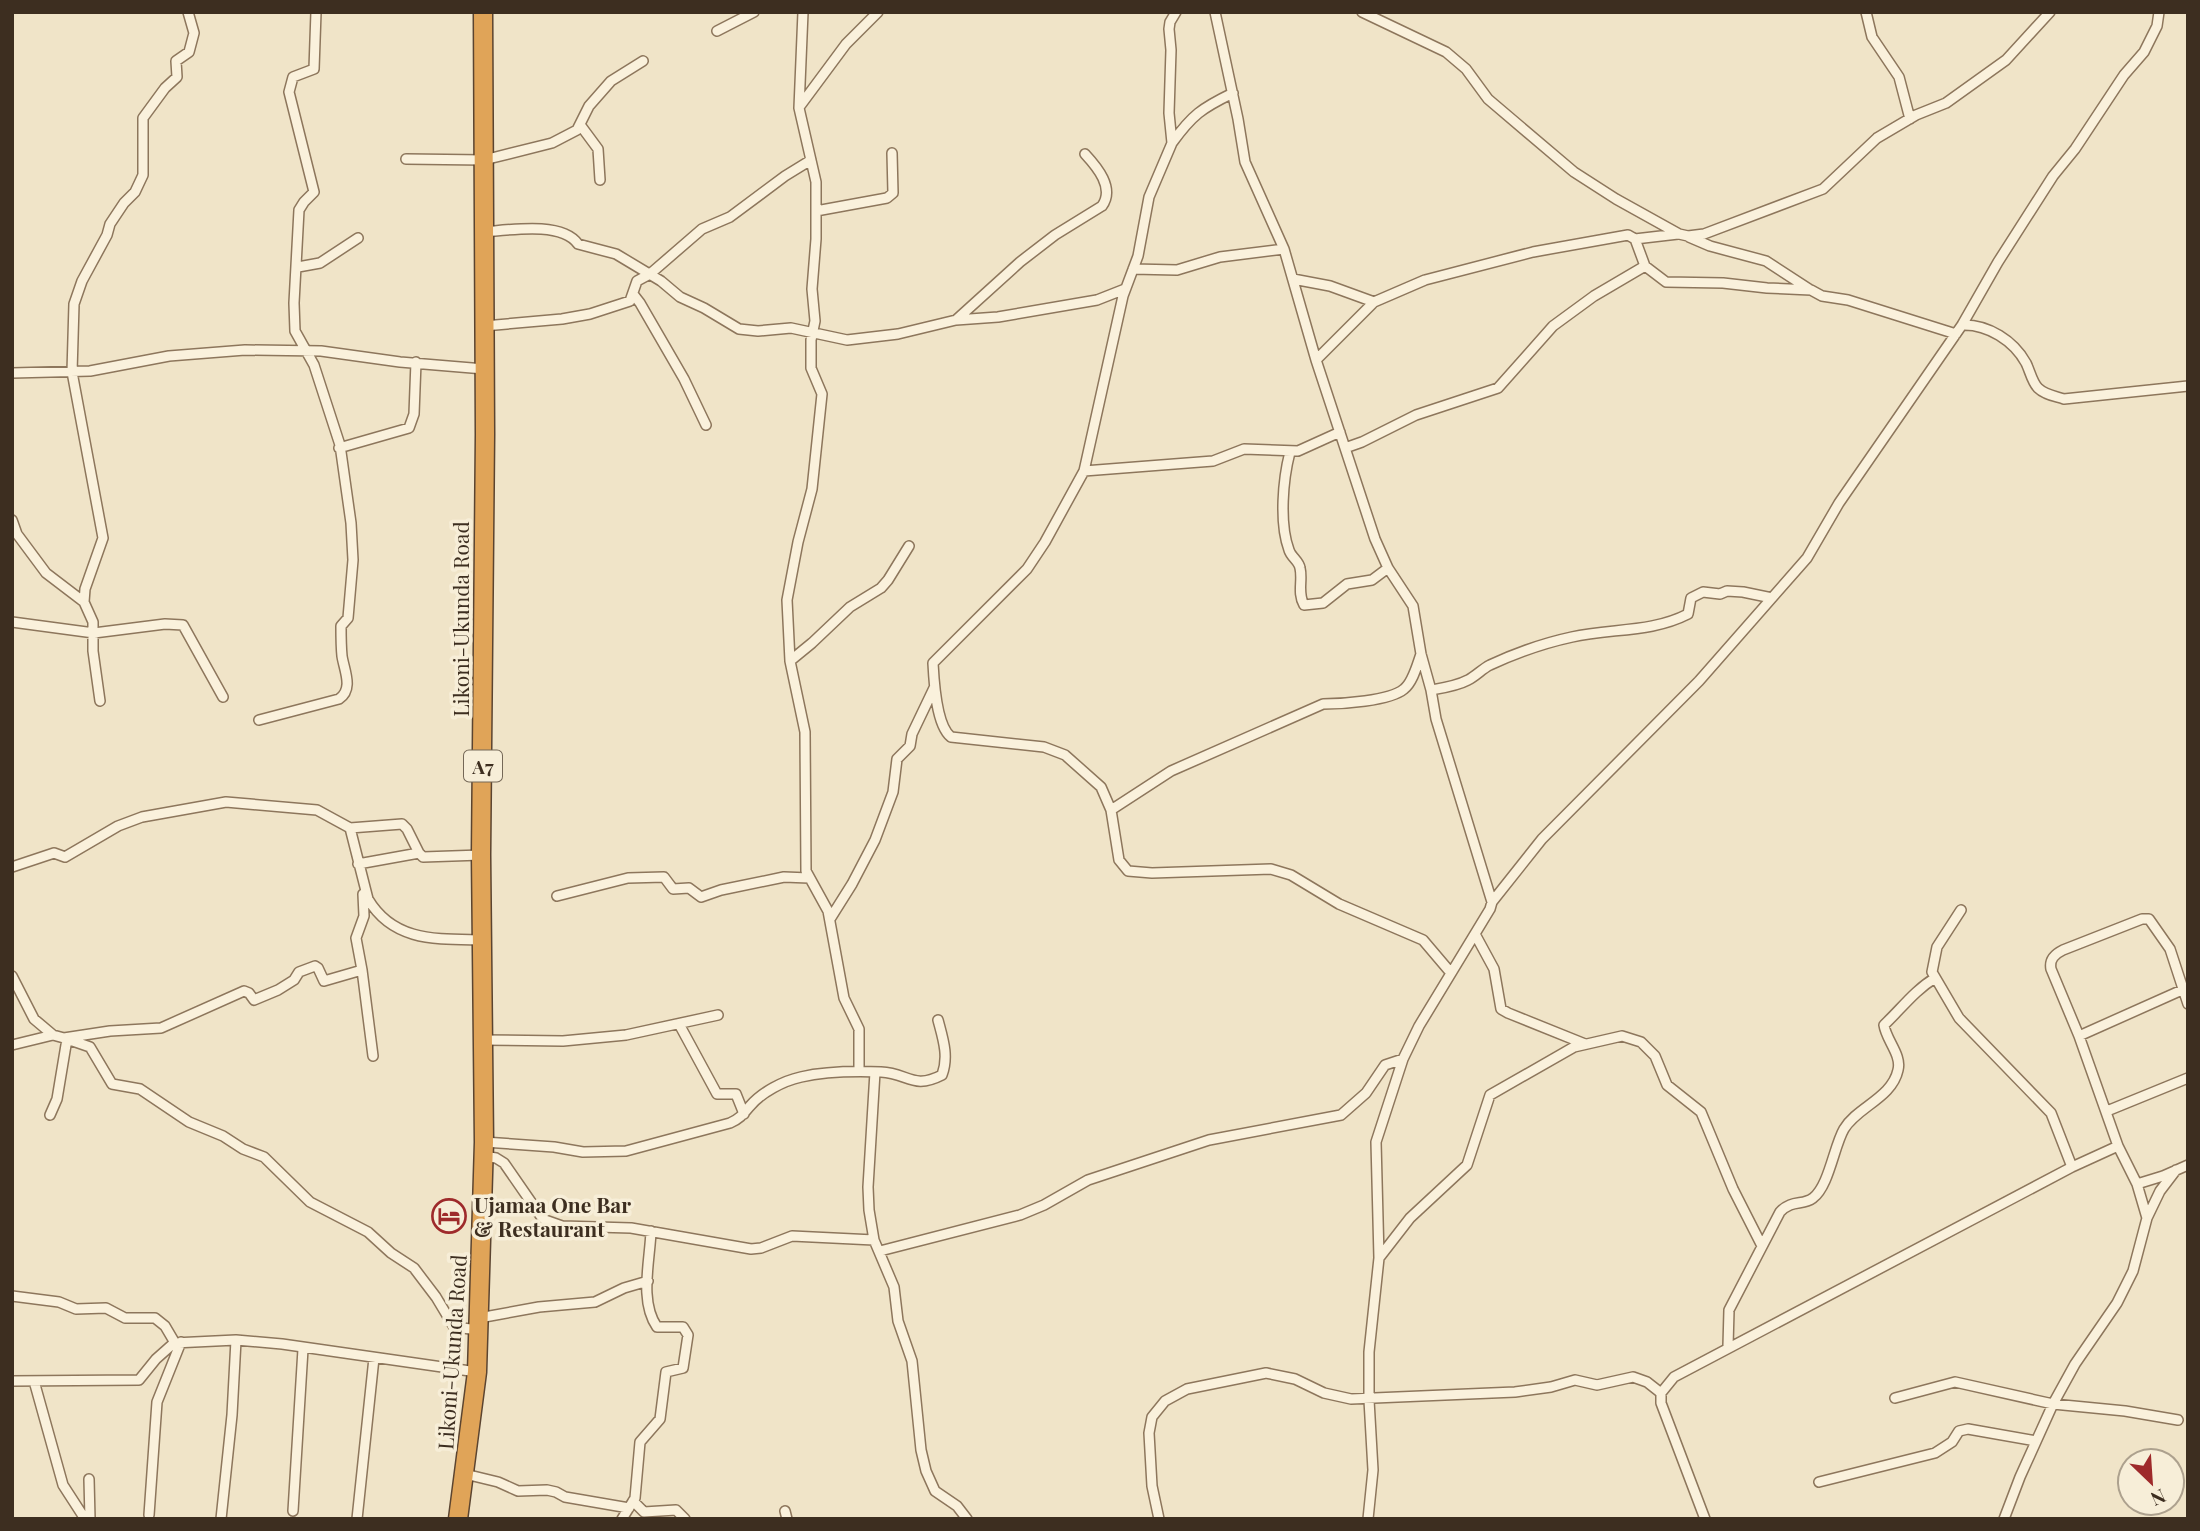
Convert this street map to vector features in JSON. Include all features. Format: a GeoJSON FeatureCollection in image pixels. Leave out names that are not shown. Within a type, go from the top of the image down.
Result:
{"type":"FeatureCollection","features":[{"type":"Feature","properties":{"kind":"highway","name":"Likoni-Ukunda Road"},"geometry":{"type":"LineString","coordinates":[[463,1515],[477,1372],[484,1149],[481,855],[483,12]]}},
{"type":"Feature","properties":{"kind":"street"},"geometry":{"type":"LineString","coordinates":[[84,602],[85,589],[103,538],[72,372],[74,304],[86,272],[107,235],[110,224],[135,192],[144,175],[143,118],[165,88],[177,77],[176,61],[189,52],[194,33],[188,12]]}},
{"type":"Feature","properties":{"kind":"street"},"geometry":{"type":"LineString","coordinates":[[259,720],[339,699],[345,693],[347,675],[342,656],[341,626],[348,618],[353,547],[343,462],[316,371],[295,331],[299,210],[314,192],[289,92],[293,77],[314,69],[316,12]]}},
{"type":"Feature","properties":{"kind":"street"},"geometry":{"type":"LineString","coordinates":[[718,31],[754,12]]}},
{"type":"Feature","properties":{"kind":"street"},"geometry":{"type":"LineString","coordinates":[[803,12],[799,108],[816,181],[812,371],[822,394],[812,489],[787,600],[790,661],[805,732],[805,864],[809,878],[825,904],[830,919],[844,998],[859,1029],[859,1071]]}},
{"type":"Feature","properties":{"kind":"street"},"geometry":{"type":"LineString","coordinates":[[799,108],[846,44],[878,12]]}},
{"type":"Feature","properties":{"kind":"street"},"geometry":{"type":"LineString","coordinates":[[1172,142],[1169,113],[1169,29],[1176,12]]}},
{"type":"Feature","properties":{"kind":"street"},"geometry":{"type":"LineString","coordinates":[[1215,12],[1245,162],[1284,249],[1316,360],[1375,539],[1388,568],[1413,606],[1436,719],[1492,902]]}},
{"type":"Feature","properties":{"kind":"street"},"geometry":{"type":"LineString","coordinates":[[1362,12],[1446,52],[1466,69],[1488,100],[1574,172],[1616,199],[1683,235],[1710,246],[1766,261],[1822,296],[1848,300],[1956,334]]}},
{"type":"Feature","properties":{"kind":"street"},"geometry":{"type":"LineString","coordinates":[[1866,12],[1872,37],[1899,77],[1910,119]]}},
{"type":"Feature","properties":{"kind":"street"},"geometry":{"type":"LineString","coordinates":[[1316,360],[1374,302],[1425,280],[1533,252],[1628,235],[1635,239],[1704,234],[1823,190],[1877,138],[1946,103],[2006,60],[2019,49],[2050,12]]}},
{"type":"Feature","properties":{"kind":"street"},"geometry":{"type":"LineString","coordinates":[[1368,1519],[1373,1470],[1369,1400],[1371,1319],[1379,1258],[1377,1142],[1403,1059],[1419,1026],[1492,902],[1542,839],[1699,681],[1807,558],[1839,503],[1962,325],[1998,261],[2053,176],[2075,149],[2124,75],[2144,52],[2157,26],[2159,12]]}},
{"type":"Feature","properties":{"kind":"street"},"geometry":{"type":"LineString","coordinates":[[406,159],[484,160],[552,143],[578,130],[589,106],[611,81],[643,61]]}},
{"type":"Feature","properties":{"kind":"street"},"geometry":{"type":"LineString","coordinates":[[1233,93],[1205,106],[1189,120],[1172,142],[1149,197],[1138,257],[1125,289],[1084,471],[1027,569],[933,663],[934,688],[943,728],[949,737],[1021,744],[1059,752],[1101,787],[1111,810],[1119,860],[1128,871],[1152,873],[1271,869],[1291,874],[1339,904],[1423,940],[1451,973]]}},
{"type":"Feature","properties":{"kind":"street"},"geometry":{"type":"LineString","coordinates":[[581,125],[598,149],[600,180]]}},
{"type":"Feature","properties":{"kind":"street"},"geometry":{"type":"LineString","coordinates":[[816,211],[887,198],[892,192],[892,153]]}},
{"type":"Feature","properties":{"kind":"street"},"geometry":{"type":"LineString","coordinates":[[956,320],[1020,262],[1105,202],[1107,188],[1094,164],[1084,154]]}},
{"type":"Feature","properties":{"kind":"street"},"geometry":{"type":"LineString","coordinates":[[484,327],[562,319],[590,314],[630,301],[637,281],[650,274],[702,229],[730,217],[811,160]]}},
{"type":"Feature","properties":{"kind":"street"},"geometry":{"type":"LineString","coordinates":[[484,232],[550,229],[573,236],[578,244],[617,254],[680,297],[739,329],[758,331],[792,328],[847,340],[898,334],[956,320],[998,317],[1097,300],[1125,289]]}},
{"type":"Feature","properties":{"kind":"street"},"geometry":{"type":"LineString","coordinates":[[298,267],[320,263],[358,238]]}},
{"type":"Feature","properties":{"kind":"street"},"geometry":{"type":"LineString","coordinates":[[1635,239],[1645,267],[1666,282],[1723,283],[1811,290]]}},
{"type":"Feature","properties":{"kind":"street"},"geometry":{"type":"LineString","coordinates":[[1133,269],[1177,270],[1220,257],[1284,249]]}},
{"type":"Feature","properties":{"kind":"street"},"geometry":{"type":"LineString","coordinates":[[1345,448],[1416,415],[1498,388],[1553,326],[1594,296],[1645,267]]}},
{"type":"Feature","properties":{"kind":"street"},"geometry":{"type":"LineString","coordinates":[[1293,279],[1330,286],[1374,302]]}},
{"type":"Feature","properties":{"kind":"street"},"geometry":{"type":"LineString","coordinates":[[633,294],[684,379],[706,425]]}},
{"type":"Feature","properties":{"kind":"street"},"geometry":{"type":"LineString","coordinates":[[1962,325],[1974,325],[1997,334],[2013,345],[2026,363],[2036,387],[2064,399],[2188,386]]}},
{"type":"Feature","properties":{"kind":"street"},"geometry":{"type":"LineString","coordinates":[[12,373],[90,371],[188,354],[245,350],[304,350],[484,369]]}},
{"type":"Feature","properties":{"kind":"street"},"geometry":{"type":"LineString","coordinates":[[339,448],[409,428],[414,414],[416,362]]}},
{"type":"Feature","properties":{"kind":"street"},"geometry":{"type":"LineString","coordinates":[[1084,471],[1213,461],[1244,449],[1290,452],[1305,449],[1340,432]]}},
{"type":"Feature","properties":{"kind":"street"},"geometry":{"type":"LineString","coordinates":[[1290,452],[1284,476],[1284,525],[1288,549],[1301,569],[1301,602],[1304,605],[1322,603],[1347,584],[1358,580],[1372,580],[1388,568]]}},
{"type":"Feature","properties":{"kind":"street"},"geometry":{"type":"LineString","coordinates":[[12,520],[17,534],[46,573],[84,602],[93,622],[93,650],[100,701]]}},
{"type":"Feature","properties":{"kind":"street"},"geometry":{"type":"LineString","coordinates":[[790,661],[850,607],[881,588],[909,546]]}},
{"type":"Feature","properties":{"kind":"street"},"geometry":{"type":"LineString","coordinates":[[1431,690],[1466,681],[1503,659],[1570,637],[1601,631],[1650,628],[1686,616],[1691,598],[1703,593],[1742,592],[1772,598]]}},
{"type":"Feature","properties":{"kind":"street"},"geometry":{"type":"LineString","coordinates":[[12,622],[94,633],[165,624],[183,625],[223,696]]}},
{"type":"Feature","properties":{"kind":"street"},"geometry":{"type":"LineString","coordinates":[[1111,810],[1171,771],[1323,704],[1349,704],[1403,691],[1409,684],[1421,654]]}},
{"type":"Feature","properties":{"kind":"street"},"geometry":{"type":"LineString","coordinates":[[830,919],[875,840],[893,792],[897,759],[909,746],[934,688]]}},
{"type":"Feature","properties":{"kind":"street"},"geometry":{"type":"LineString","coordinates":[[12,867],[54,853],[65,857],[118,826],[142,817],[226,802],[317,810],[350,828],[402,824],[423,857],[481,855]]}},
{"type":"Feature","properties":{"kind":"street"},"geometry":{"type":"LineString","coordinates":[[350,828],[363,885],[364,914],[356,938],[373,1056]]}},
{"type":"Feature","properties":{"kind":"street"},"geometry":{"type":"LineString","coordinates":[[358,864],[419,853]]}},
{"type":"Feature","properties":{"kind":"street"},"geometry":{"type":"LineString","coordinates":[[557,896],[628,878],[666,878],[673,888],[689,888],[701,897],[783,877],[809,878]]}},
{"type":"Feature","properties":{"kind":"street"},"geometry":{"type":"LineString","coordinates":[[363,885],[374,908],[410,935],[430,939],[483,940]]}},
{"type":"Feature","properties":{"kind":"street"},"geometry":{"type":"LineString","coordinates":[[1961,910],[1937,947],[1932,967],[1935,978],[1959,1018],[2051,1113],[2072,1167]]}},
{"type":"Feature","properties":{"kind":"street"},"geometry":{"type":"LineString","coordinates":[[2147,1218],[2137,1184],[2118,1146],[2050,964],[2054,955],[2063,950],[2143,919],[2150,919],[2170,949],[2188,1004]]}},
{"type":"Feature","properties":{"kind":"street"},"geometry":{"type":"LineString","coordinates":[[1475,934],[1494,970],[1501,1009],[1585,1044]]}},
{"type":"Feature","properties":{"kind":"street"},"geometry":{"type":"LineString","coordinates":[[66,1039],[110,1031],[161,1028],[244,991],[254,1000],[264,996],[294,980],[299,972],[315,966],[324,981],[362,970]]}},
{"type":"Feature","properties":{"kind":"street"},"geometry":{"type":"LineString","coordinates":[[12,976],[34,1018],[53,1035],[90,1047],[113,1084],[140,1089],[189,1122],[264,1157],[310,1202],[368,1232],[391,1253],[414,1268],[454,1327],[479,1324],[491,1318],[539,1307],[595,1303],[624,1287],[648,1281]]}},
{"type":"Feature","properties":{"kind":"street"},"geometry":{"type":"LineString","coordinates":[[1728,1346],[1730,1310],[1762,1245],[1784,1208],[1794,1202],[1809,1201],[1815,1197],[1831,1165],[1843,1131],[1882,1095],[1896,1076],[1899,1064],[1884,1025],[1908,1003],[1919,988],[1935,978]]}},
{"type":"Feature","properties":{"kind":"street"},"geometry":{"type":"LineString","coordinates":[[2079,1036],[2182,990]]}},
{"type":"Feature","properties":{"kind":"street"},"geometry":{"type":"LineString","coordinates":[[482,1040],[563,1041],[626,1035],[718,1015]]}},
{"type":"Feature","properties":{"kind":"street"},"geometry":{"type":"LineString","coordinates":[[484,1149],[554,1147],[583,1152],[626,1151],[730,1123],[769,1091],[787,1081],[813,1074],[859,1071],[888,1073],[921,1083],[942,1075],[946,1050],[938,1020]]}},
{"type":"Feature","properties":{"kind":"street"},"geometry":{"type":"LineString","coordinates":[[679,1024],[717,1094],[736,1094],[744,1114]]}},
{"type":"Feature","properties":{"kind":"street"},"geometry":{"type":"LineString","coordinates":[[12,1045],[53,1035]]}},
{"type":"Feature","properties":{"kind":"street"},"geometry":{"type":"LineString","coordinates":[[1379,1258],[1410,1219],[1466,1165],[1490,1095],[1574,1047],[1622,1036],[1641,1042],[1649,1049],[1667,1085],[1701,1112],[1733,1189],[1762,1245]]}},
{"type":"Feature","properties":{"kind":"street"},"geometry":{"type":"LineString","coordinates":[[50,1115],[57,1099],[66,1039]]}},
{"type":"Feature","properties":{"kind":"street"},"geometry":{"type":"LineString","coordinates":[[880,1251],[1020,1215],[1088,1180],[1209,1140],[1341,1115],[1366,1093],[1385,1065],[1403,1059]]}},
{"type":"Feature","properties":{"kind":"street"},"geometry":{"type":"LineString","coordinates":[[875,1072],[868,1186],[874,1240],[894,1287],[898,1321],[912,1362],[920,1450],[926,1471],[935,1491],[957,1506],[967,1519]]}},
{"type":"Feature","properties":{"kind":"street"},"geometry":{"type":"LineString","coordinates":[[2107,1111],[2188,1078]]}},
{"type":"Feature","properties":{"kind":"street"},"geometry":{"type":"LineString","coordinates":[[1705,1519],[1664,1414],[1661,1393],[1665,1385],[1728,1346],[2072,1167],[2118,1146]]}},
{"type":"Feature","properties":{"kind":"street"},"geometry":{"type":"LineString","coordinates":[[484,1149],[504,1163],[531,1205],[545,1220],[562,1226],[631,1228],[751,1249],[792,1236],[874,1240]]}},
{"type":"Feature","properties":{"kind":"street"},"geometry":{"type":"LineString","coordinates":[[2137,1184],[2188,1165]]}},
{"type":"Feature","properties":{"kind":"street"},"geometry":{"type":"LineString","coordinates":[[2004,1519],[2053,1404],[2074,1364],[2117,1303],[2133,1272],[2147,1218],[2160,1191],[2176,1170]]}},
{"type":"Feature","properties":{"kind":"street"},"geometry":{"type":"LineString","coordinates":[[622,1519],[631,1505],[640,1442],[660,1419],[666,1372],[683,1368],[688,1335],[683,1328],[657,1327],[651,1316],[648,1281],[651,1231]]}},
{"type":"Feature","properties":{"kind":"street"},"geometry":{"type":"LineString","coordinates":[[12,1296],[59,1302],[76,1309],[106,1308],[125,1318],[155,1318],[166,1326],[178,1342]]}},
{"type":"Feature","properties":{"kind":"street"},"geometry":{"type":"LineString","coordinates":[[221,1519],[232,1415],[236,1340]]}},
{"type":"Feature","properties":{"kind":"street"},"geometry":{"type":"LineString","coordinates":[[12,1381],[140,1380],[156,1359],[178,1342],[236,1340],[477,1372]]}},
{"type":"Feature","properties":{"kind":"street"},"geometry":{"type":"LineString","coordinates":[[149,1515],[157,1402],[178,1342]]}},
{"type":"Feature","properties":{"kind":"street"},"geometry":{"type":"LineString","coordinates":[[293,1511],[303,1349]]}},
{"type":"Feature","properties":{"kind":"street"},"geometry":{"type":"LineString","coordinates":[[357,1519],[374,1359]]}},
{"type":"Feature","properties":{"kind":"street"},"geometry":{"type":"LineString","coordinates":[[1159,1519],[1153,1486],[1149,1433],[1152,1417],[1165,1401],[1187,1388],[1266,1373],[1295,1379],[1335,1396],[1369,1400],[1515,1392],[1551,1387],[1575,1380],[1597,1385],[1633,1377],[1647,1382],[1661,1393]]}},
{"type":"Feature","properties":{"kind":"street"},"geometry":{"type":"LineString","coordinates":[[34,1381],[63,1485],[87,1519]]}},
{"type":"Feature","properties":{"kind":"street"},"geometry":{"type":"LineString","coordinates":[[1895,1398],[1955,1382],[2053,1404],[2125,1411],[2178,1420]]}},
{"type":"Feature","properties":{"kind":"street"},"geometry":{"type":"LineString","coordinates":[[1819,1482],[1935,1453],[1952,1442],[1959,1431],[1968,1429],[2036,1441]]}},
{"type":"Feature","properties":{"kind":"street"},"geometry":{"type":"LineString","coordinates":[[465,1474],[498,1482],[518,1491],[556,1492],[565,1497],[631,1505],[644,1513],[676,1510],[685,1519]]}},
{"type":"Feature","properties":{"kind":"street"},"geometry":{"type":"LineString","coordinates":[[87,1519],[89,1479]]}},
{"type":"Feature","properties":{"kind":"place","name":"Ujamaa One Bar & Restaurant"},"geometry":{"type":"Point","coordinates":[449,1216]}}]}
